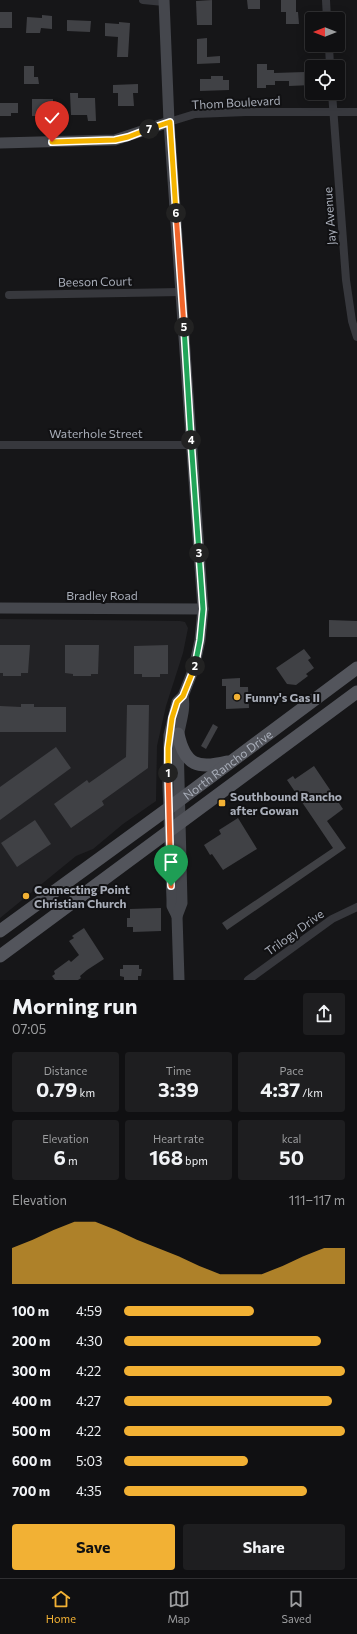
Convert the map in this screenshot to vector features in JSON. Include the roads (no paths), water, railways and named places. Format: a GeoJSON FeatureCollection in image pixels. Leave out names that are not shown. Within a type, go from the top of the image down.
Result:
{"type":"FeatureCollection","features":[{"type":"Feature","properties":{"kind":"main road","name":"North Rancho Drive"},"geometry":{"type":"LineString","coordinates":[[0,931],[180,800],[357,668]]}},
{"type":"Feature","properties":{"kind":"main road","name":"North Rancho Drive"},"geometry":{"type":"LineString","coordinates":[[0,956],[357,692]]}},
{"type":"Feature","properties":{"kind":"main road"},"geometry":{"type":"LineString","coordinates":[[178,734],[185,754],[195,763],[203,766],[212,766],[231,761]]}},
{"type":"Feature","properties":{"kind":"street"},"geometry":{"type":"LineString","coordinates":[[143,0],[164,1],[170,122],[203,609],[200,640],[194,668],[183,696],[177,702],[169,735],[168,748],[169,808],[175,826],[181,837],[182,903],[177,916],[179,980]]}},
{"type":"Feature","properties":{"kind":"street"},"geometry":{"type":"LineString","coordinates":[[326,0],[327,12]]}},
{"type":"Feature","properties":{"kind":"street","name":"Jay Avenue"},"geometry":{"type":"LineString","coordinates":[[333,100],[346,280],[352,322],[357,337]]}},
{"type":"Feature","properties":{"kind":"street","name":"Thom Boulevard"},"geometry":{"type":"LineString","coordinates":[[0,143],[115,140],[195,114],[246,112],[357,112]]}},
{"type":"Feature","properties":{"kind":"street","name":"Beeson Court"},"geometry":{"type":"LineString","coordinates":[[9,295],[181,292]]}},
{"type":"Feature","properties":{"kind":"street","name":"Waterhole Street"},"geometry":{"type":"LineString","coordinates":[[0,445],[191,445]]}},
{"type":"Feature","properties":{"kind":"street","name":"Bradley Road"},"geometry":{"type":"LineString","coordinates":[[0,608],[203,609]]}},
{"type":"Feature","properties":{"kind":"street"},"geometry":{"type":"LineString","coordinates":[[175,826],[180,800],[178,734],[185,705],[183,696]]}},
{"type":"Feature","properties":{"kind":"street","name":"Trilogy Drive"},"geometry":{"type":"LineString","coordinates":[[248,980],[332,919],[357,907]]}},
{"type":"Feature","properties":{"kind":"place","name":"Funny's Gas II"},"geometry":{"type":"Point","coordinates":[237,697]}},
{"type":"Feature","properties":{"kind":"place","name":"Southbound Rancho after Gowan"},"geometry":{"type":"Point","coordinates":[222,803]}},
{"type":"Feature","properties":{"kind":"place","name":"Connecting Point Christian Church"},"geometry":{"type":"Point","coordinates":[26,896]}}]}
